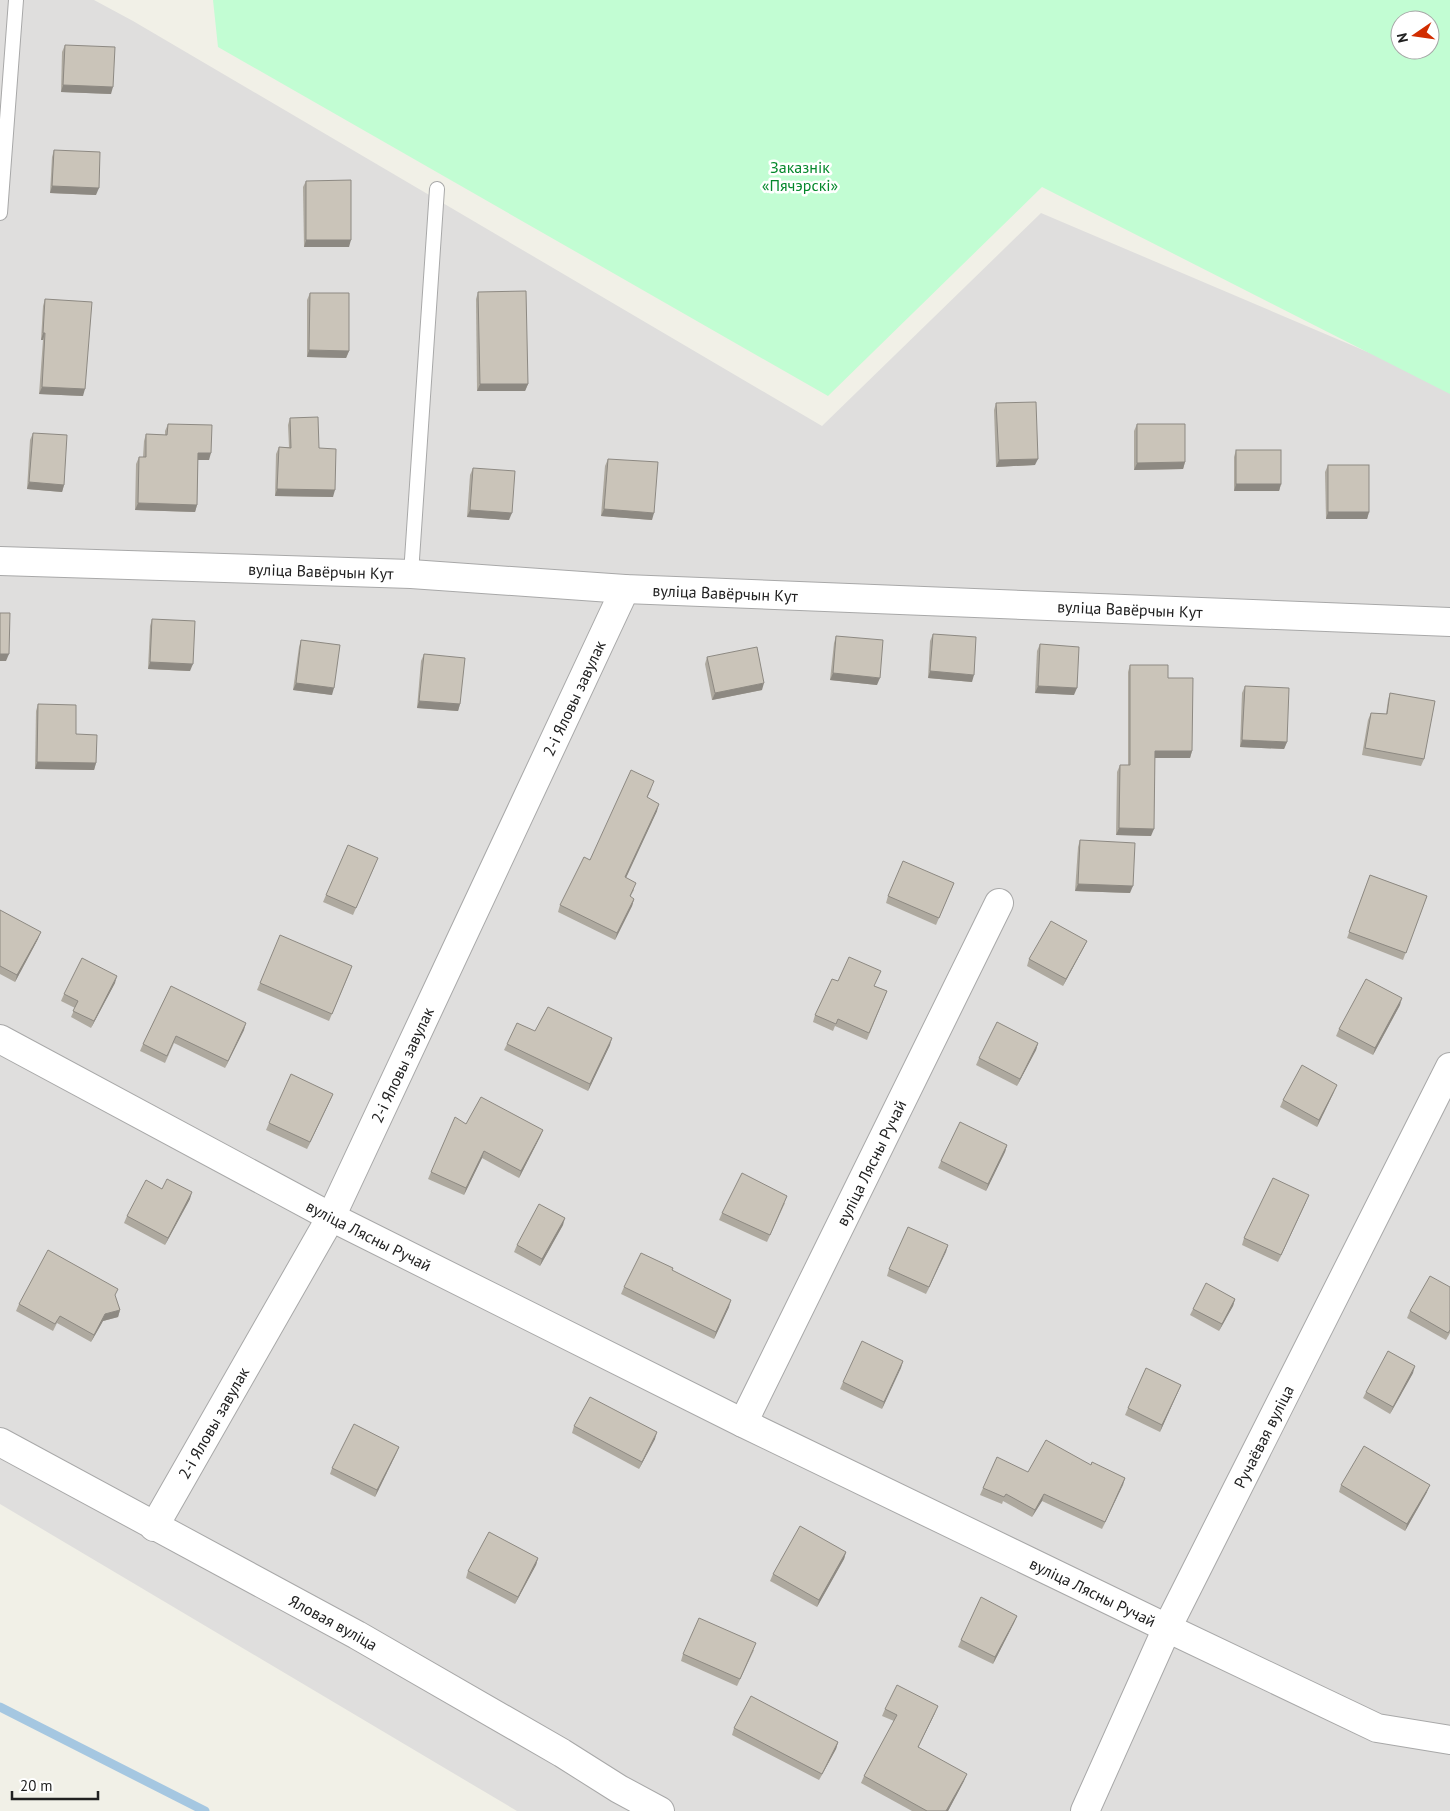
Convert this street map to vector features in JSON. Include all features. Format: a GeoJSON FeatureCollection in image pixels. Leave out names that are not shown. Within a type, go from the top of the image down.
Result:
{"type":"FeatureCollection","features":[{"type":"Feature","properties":{"kind":"street","name":"вуліца Вавёрчын Кут"},"geometry":{"type":"LineString","coordinates":[[0,561],[410,574],[625,589],[1450,622]]}},
{"type":"Feature","properties":{"kind":"street","name":"2-і Яловы завулак"},"geometry":{"type":"LineString","coordinates":[[154,1527],[331,1217],[625,589]]}},
{"type":"Feature","properties":{"kind":"street","name":"вуліца Лясны Ручай"},"geometry":{"type":"LineString","coordinates":[[743,1422],[999,903]]}},
{"type":"Feature","properties":{"kind":"street","name":"вуліца Лясны Ручай"},"geometry":{"type":"LineString","coordinates":[[0,1039],[331,1217],[743,1422],[1167,1628],[1377,1728],[1450,1740]]}},
{"type":"Feature","properties":{"kind":"street","name":"Ручаёвая вуліца"},"geometry":{"type":"LineString","coordinates":[[1085,1811],[1167,1628],[1450,1067]]}},
{"type":"Feature","properties":{"kind":"street","name":"Яловая вуліца"},"geometry":{"type":"LineString","coordinates":[[0,1442],[154,1527],[357,1635],[660,1811]]}},
{"type":"Feature","properties":{"kind":"lane"},"geometry":{"type":"LineString","coordinates":[[0,213],[16,0]]}},
{"type":"Feature","properties":{"kind":"lane"},"geometry":{"type":"LineString","coordinates":[[410,574],[437,189]]}},
{"type":"Feature","properties":{"kind":"shaded area"},"geometry":{"type":"Polygon","coordinates":[[[0,0],[94,0],[133,21],[822,426],[1041,213],[1450,387],[1450,1811],[517,1811],[0,1504],[0,0]]]}},
{"type":"Feature","properties":{"kind":"green space","name":"Заказнік «Пячэрскі»"},"geometry":{"type":"Polygon","coordinates":[[[213,0],[1450,0],[1450,394],[1042,187],[828,396],[218,47],[213,0]]]}},
{"type":"Feature","properties":{"kind":"building"},"geometry":{"type":"Polygon","coordinates":[[[65,45],[115,47],[113,87],[63,85],[65,45]]]}},
{"type":"Feature","properties":{"kind":"building"},"geometry":{"type":"Polygon","coordinates":[[[54,150],[100,152],[99,188],[52,186],[54,150]]]}},
{"type":"Feature","properties":{"kind":"building"},"geometry":{"type":"Polygon","coordinates":[[[351,180],[351,240],[306,240],[306,181],[351,180]]]}},
{"type":"Feature","properties":{"kind":"building"},"geometry":{"type":"Polygon","coordinates":[[[526,291],[528,384],[480,384],[478,292],[526,291]]]}},
{"type":"Feature","properties":{"kind":"building"},"geometry":{"type":"Polygon","coordinates":[[[310,293],[349,293],[349,351],[309,350],[310,293]]]}},
{"type":"Feature","properties":{"kind":"building"},"geometry":{"type":"Polygon","coordinates":[[[45,299],[92,302],[85,389],[42,387],[45,299]]]}},
{"type":"Feature","properties":{"kind":"building"},"geometry":{"type":"Polygon","coordinates":[[[1036,402],[1038,459],[999,460],[996,403],[1036,402]]]}},
{"type":"Feature","properties":{"kind":"building"},"geometry":{"type":"Polygon","coordinates":[[[318,417],[319,448],[336,449],[335,490],[277,489],[279,447],[291,448],[290,418],[318,417]]]}},
{"type":"Feature","properties":{"kind":"building"},"geometry":{"type":"Polygon","coordinates":[[[168,424],[212,425],[211,453],[198,453],[197,505],[138,503],[139,457],[146,457],[146,434],[167,435],[168,424]]]}},
{"type":"Feature","properties":{"kind":"building"},"geometry":{"type":"Polygon","coordinates":[[[1137,424],[1185,424],[1185,462],[1137,463],[1137,424]]]}},
{"type":"Feature","properties":{"kind":"building"},"geometry":{"type":"Polygon","coordinates":[[[33,433],[67,435],[64,485],[29,482],[33,433]]]}},
{"type":"Feature","properties":{"kind":"building"},"geometry":{"type":"Polygon","coordinates":[[[1236,450],[1281,450],[1281,484],[1236,484],[1236,450]]]}},
{"type":"Feature","properties":{"kind":"building"},"geometry":{"type":"Polygon","coordinates":[[[608,459],[658,462],[654,513],[604,509],[608,459]]]}},
{"type":"Feature","properties":{"kind":"building"},"geometry":{"type":"Polygon","coordinates":[[[1328,465],[1369,465],[1369,512],[1328,512],[1328,465]]]}},
{"type":"Feature","properties":{"kind":"building"},"geometry":{"type":"Polygon","coordinates":[[[473,468],[515,471],[512,513],[470,510],[473,468]]]}},
{"type":"Feature","properties":{"kind":"building"},"geometry":{"type":"Polygon","coordinates":[[[0,613],[10,613],[9,654],[0,654],[0,613]]]}},
{"type":"Feature","properties":{"kind":"building"},"geometry":{"type":"Polygon","coordinates":[[[152,619],[195,621],[193,664],[150,662],[152,619]]]}},
{"type":"Feature","properties":{"kind":"building"},"geometry":{"type":"Polygon","coordinates":[[[933,634],[976,637],[974,675],[930,671],[933,634]]]}},
{"type":"Feature","properties":{"kind":"building"},"geometry":{"type":"Polygon","coordinates":[[[836,636],[883,640],[880,678],[833,673],[836,636]]]}},
{"type":"Feature","properties":{"kind":"building"},"geometry":{"type":"Polygon","coordinates":[[[301,640],[340,645],[334,688],[296,683],[301,640]]]}},
{"type":"Feature","properties":{"kind":"building"},"geometry":{"type":"Polygon","coordinates":[[[1040,644],[1079,647],[1077,688],[1038,686],[1040,644]]]}},
{"type":"Feature","properties":{"kind":"building"},"geometry":{"type":"Polygon","coordinates":[[[757,647],[764,683],[715,693],[707,657],[757,647]]]}},
{"type":"Feature","properties":{"kind":"building"},"geometry":{"type":"Polygon","coordinates":[[[424,654],[465,658],[460,704],[419,701],[424,654]]]}},
{"type":"Feature","properties":{"kind":"building"},"geometry":{"type":"Polygon","coordinates":[[[1130,665],[1168,665],[1168,678],[1193,678],[1192,751],[1155,751],[1154,829],[1119,828],[1120,765],[1130,765],[1130,665]]]}},
{"type":"Feature","properties":{"kind":"building"},"geometry":{"type":"Polygon","coordinates":[[[1245,686],[1289,688],[1287,742],[1242,740],[1245,686]]]}},
{"type":"Feature","properties":{"kind":"building"},"geometry":{"type":"Polygon","coordinates":[[[1390,693],[1435,701],[1424,759],[1365,748],[1371,713],[1387,714],[1390,693]]]}},
{"type":"Feature","properties":{"kind":"building"},"geometry":{"type":"Polygon","coordinates":[[[38,704],[76,705],[76,734],[97,735],[96,763],[37,762],[38,704]]]}},
{"type":"Feature","properties":{"kind":"building"},"geometry":{"type":"Polygon","coordinates":[[[631,770],[654,781],[647,797],[659,804],[625,877],[636,883],[630,896],[634,899],[617,933],[560,905],[584,857],[590,860],[631,770]]]}},
{"type":"Feature","properties":{"kind":"building"},"geometry":{"type":"Polygon","coordinates":[[[1080,840],[1135,843],[1133,886],[1078,884],[1080,840]]]}},
{"type":"Feature","properties":{"kind":"building"},"geometry":{"type":"Polygon","coordinates":[[[348,845],[378,858],[356,908],[326,895],[348,845]]]}},
{"type":"Feature","properties":{"kind":"building"},"geometry":{"type":"Polygon","coordinates":[[[903,861],[954,883],[939,918],[888,896],[903,861]]]}},
{"type":"Feature","properties":{"kind":"building"},"geometry":{"type":"Polygon","coordinates":[[[1370,875],[1427,896],[1406,953],[1349,932],[1370,875]]]}},
{"type":"Feature","properties":{"kind":"building"},"geometry":{"type":"Polygon","coordinates":[[[0,910],[41,932],[17,975],[0,966],[0,910]]]}},
{"type":"Feature","properties":{"kind":"building"},"geometry":{"type":"Polygon","coordinates":[[[1051,921],[1087,941],[1066,979],[1029,959],[1051,921]]]}},
{"type":"Feature","properties":{"kind":"building"},"geometry":{"type":"Polygon","coordinates":[[[280,935],[352,966],[332,1014],[260,983],[280,935]]]}},
{"type":"Feature","properties":{"kind":"building"},"geometry":{"type":"Polygon","coordinates":[[[849,957],[881,971],[874,986],[887,991],[869,1033],[838,1019],[836,1024],[815,1015],[832,979],[838,981],[849,957]]]}},
{"type":"Feature","properties":{"kind":"building"},"geometry":{"type":"Polygon","coordinates":[[[82,958],[117,976],[94,1021],[73,1011],[78,1001],[64,994],[82,958]]]}},
{"type":"Feature","properties":{"kind":"building"},"geometry":{"type":"Polygon","coordinates":[[[1366,979],[1402,998],[1375,1048],[1339,1029],[1366,979]]]}},
{"type":"Feature","properties":{"kind":"building"},"geometry":{"type":"Polygon","coordinates":[[[171,986],[246,1023],[228,1061],[176,1036],[167,1056],[143,1044],[171,986]]]}},
{"type":"Feature","properties":{"kind":"building"},"geometry":{"type":"Polygon","coordinates":[[[548,1007],[612,1038],[590,1084],[507,1044],[517,1023],[535,1031],[548,1007]]]}},
{"type":"Feature","properties":{"kind":"building"},"geometry":{"type":"Polygon","coordinates":[[[997,1022],[1038,1043],[1020,1079],[979,1058],[997,1022]]]}},
{"type":"Feature","properties":{"kind":"building"},"geometry":{"type":"Polygon","coordinates":[[[1302,1065],[1337,1085],[1319,1120],[1283,1100],[1302,1065]]]}},
{"type":"Feature","properties":{"kind":"building"},"geometry":{"type":"Polygon","coordinates":[[[291,1074],[333,1094],[310,1142],[269,1123],[291,1074]]]}},
{"type":"Feature","properties":{"kind":"building"},"geometry":{"type":"Polygon","coordinates":[[[481,1097],[543,1130],[521,1171],[484,1151],[466,1188],[431,1172],[455,1117],[466,1124],[481,1097]]]}},
{"type":"Feature","properties":{"kind":"building"},"geometry":{"type":"Polygon","coordinates":[[[960,1122],[1007,1145],[988,1184],[941,1161],[960,1122]]]}},
{"type":"Feature","properties":{"kind":"building"},"geometry":{"type":"Polygon","coordinates":[[[742,1173],[787,1196],[770,1235],[722,1213],[742,1173]]]}},
{"type":"Feature","properties":{"kind":"building"},"geometry":{"type":"Polygon","coordinates":[[[1273,1178],[1309,1195],[1281,1255],[1244,1238],[1273,1178]]]}},
{"type":"Feature","properties":{"kind":"building"},"geometry":{"type":"Polygon","coordinates":[[[167,1179],[192,1192],[168,1238],[127,1216],[146,1180],[162,1189],[167,1179]]]}},
{"type":"Feature","properties":{"kind":"building"},"geometry":{"type":"Polygon","coordinates":[[[539,1204],[565,1218],[542,1259],[517,1245],[539,1204]]]}},
{"type":"Feature","properties":{"kind":"building"},"geometry":{"type":"Polygon","coordinates":[[[908,1227],[948,1245],[929,1287],[889,1269],[908,1227]]]}},
{"type":"Feature","properties":{"kind":"building"},"geometry":{"type":"Polygon","coordinates":[[[48,1250],[118,1289],[115,1295],[120,1310],[105,1314],[94,1335],[60,1316],[55,1324],[19,1304],[48,1250]]]}},
{"type":"Feature","properties":{"kind":"building"},"geometry":{"type":"Polygon","coordinates":[[[641,1253],[673,1268],[672,1270],[731,1300],[716,1332],[624,1287],[641,1253]]]}},
{"type":"Feature","properties":{"kind":"building"},"geometry":{"type":"Polygon","coordinates":[[[1430,1276],[1450,1287],[1450,1330],[1448,1333],[1410,1311],[1430,1276]]]}},
{"type":"Feature","properties":{"kind":"building"},"geometry":{"type":"Polygon","coordinates":[[[1206,1283],[1235,1299],[1222,1324],[1193,1309],[1206,1283]]]}},
{"type":"Feature","properties":{"kind":"building"},"geometry":{"type":"Polygon","coordinates":[[[862,1341],[903,1361],[884,1402],[843,1382],[862,1341]]]}},
{"type":"Feature","properties":{"kind":"building"},"geometry":{"type":"Polygon","coordinates":[[[1388,1351],[1415,1366],[1393,1407],[1366,1392],[1388,1351]]]}},
{"type":"Feature","properties":{"kind":"building"},"geometry":{"type":"Polygon","coordinates":[[[1146,1368],[1181,1385],[1162,1425],[1128,1408],[1146,1368]]]}},
{"type":"Feature","properties":{"kind":"building"},"geometry":{"type":"Polygon","coordinates":[[[590,1397],[657,1432],[642,1462],[574,1426],[590,1397]]]}},
{"type":"Feature","properties":{"kind":"building"},"geometry":{"type":"Polygon","coordinates":[[[354,1424],[399,1447],[377,1490],[332,1468],[354,1424]]]}},
{"type":"Feature","properties":{"kind":"building"},"geometry":{"type":"Polygon","coordinates":[[[1046,1440],[1091,1465],[1092,1462],[1125,1478],[1105,1522],[1044,1494],[1035,1510],[1006,1494],[1004,1497],[983,1488],[997,1457],[1028,1472],[1046,1440]]]}},
{"type":"Feature","properties":{"kind":"building"},"geometry":{"type":"Polygon","coordinates":[[[1364,1446],[1430,1485],[1407,1524],[1341,1485],[1364,1446]]]}},
{"type":"Feature","properties":{"kind":"building"},"geometry":{"type":"Polygon","coordinates":[[[800,1526],[846,1552],[819,1600],[773,1574],[800,1526]]]}},
{"type":"Feature","properties":{"kind":"building"},"geometry":{"type":"Polygon","coordinates":[[[489,1532],[538,1558],[518,1597],[468,1571],[489,1532]]]}},
{"type":"Feature","properties":{"kind":"building"},"geometry":{"type":"Polygon","coordinates":[[[981,1597],[1017,1616],[995,1657],[961,1640],[981,1597]]]}},
{"type":"Feature","properties":{"kind":"building"},"geometry":{"type":"Polygon","coordinates":[[[699,1618],[756,1643],[740,1679],[683,1654],[699,1618]]]}},
{"type":"Feature","properties":{"kind":"building"},"geometry":{"type":"Polygon","coordinates":[[[897,1685],[938,1706],[918,1747],[967,1774],[946,1811],[927,1811],[864,1776],[897,1715],[885,1709],[897,1685]]]}},
{"type":"Feature","properties":{"kind":"building"},"geometry":{"type":"Polygon","coordinates":[[[751,1696],[838,1742],[822,1774],[734,1728],[751,1696]]]}},
{"type":"Feature","properties":{"kind":"waterway"},"geometry":{"type":"LineString","coordinates":[[0,1707],[205,1811]]}}]}
